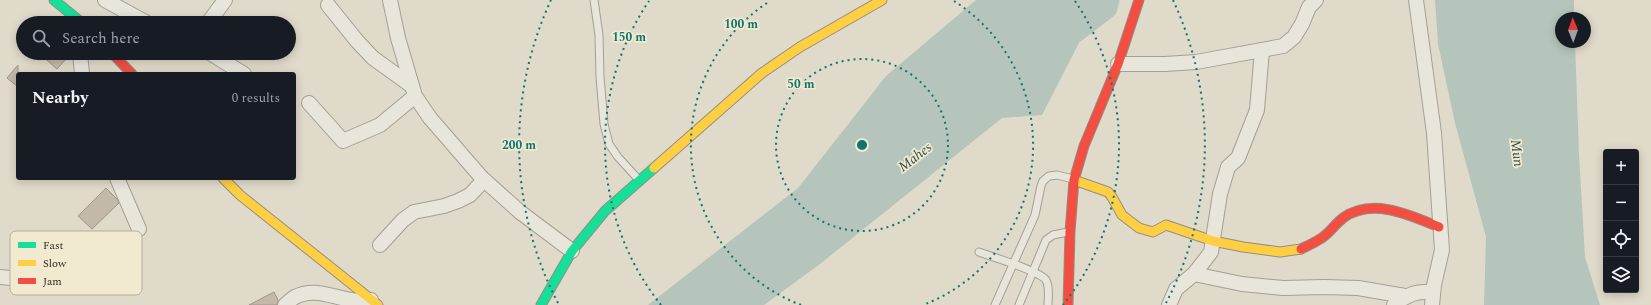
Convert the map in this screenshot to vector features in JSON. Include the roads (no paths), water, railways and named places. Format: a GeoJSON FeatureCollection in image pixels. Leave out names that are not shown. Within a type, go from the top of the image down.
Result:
{"type":"FeatureCollection","features":[{"type":"Feature","properties":{"kind":"main road"},"geometry":{"type":"LineString","coordinates":[[54,0],[73,16]]}},
{"type":"Feature","properties":{"kind":"main road"},"geometry":{"type":"LineString","coordinates":[[541,305],[572,251],[605,211],[762,74],[800,47],[882,0]]}},
{"type":"Feature","properties":{"kind":"main road"},"geometry":{"type":"LineString","coordinates":[[1068,305],[1070,232],[1074,180],[1084,146],[1118,64],[1139,0]]}},
{"type":"Feature","properties":{"kind":"main road"},"geometry":{"type":"LineString","coordinates":[[119,60],[130,72]]}},
{"type":"Feature","properties":{"kind":"main road"},"geometry":{"type":"LineString","coordinates":[[225,180],[240,195],[374,302]]}},
{"type":"Feature","properties":{"kind":"main road"},"geometry":{"type":"LineString","coordinates":[[1074,180],[1106,191],[1112,196],[1120,213],[1146,232],[1154,232],[1160,226],[1166,225],[1213,241],[1280,252],[1301,249],[1321,239],[1343,218],[1355,212],[1368,209],[1385,209],[1408,214],[1439,227]]}},
{"type":"Feature","properties":{"kind":"street"},"geometry":{"type":"LineString","coordinates":[[105,0],[134,16]]}},
{"type":"Feature","properties":{"kind":"street"},"geometry":{"type":"LineString","coordinates":[[213,16],[225,0]]}},
{"type":"Feature","properties":{"kind":"street"},"geometry":{"type":"LineString","coordinates":[[390,0],[398,38],[414,91],[430,118],[484,180],[520,212],[572,251]]}},
{"type":"Feature","properties":{"kind":"street"},"geometry":{"type":"LineString","coordinates":[[1118,64],[1165,64],[1196,62],[1283,46],[1294,37],[1302,24],[1309,7],[1316,0]]}},
{"type":"Feature","properties":{"kind":"street"},"geometry":{"type":"LineString","coordinates":[[1194,274],[1242,284],[1283,288],[1358,288],[1400,301],[1420,292],[1432,298],[1442,250],[1439,227],[1434,133],[1416,0]]}},
{"type":"Feature","properties":{"kind":"street"},"geometry":{"type":"LineString","coordinates":[[328,5],[373,58],[414,91]]}},
{"type":"Feature","properties":{"kind":"street"},"geometry":{"type":"LineString","coordinates":[[1169,305],[1176,289],[1194,274],[1212,252],[1220,194],[1228,167],[1238,158],[1257,110],[1262,50]]}},
{"type":"Feature","properties":{"kind":"street"},"geometry":{"type":"LineString","coordinates":[[81,60],[82,72]]}},
{"type":"Feature","properties":{"kind":"street"},"geometry":{"type":"LineString","coordinates":[[221,60],[241,72]]}},
{"type":"Feature","properties":{"kind":"street"},"geometry":{"type":"LineString","coordinates":[[309,103],[343,141],[380,125],[414,91]]}},
{"type":"Feature","properties":{"kind":"street"},"geometry":{"type":"LineString","coordinates":[[118,180],[139,229]]}},
{"type":"Feature","properties":{"kind":"street"},"geometry":{"type":"LineString","coordinates":[[380,245],[403,220],[414,212],[444,206],[458,201],[470,195],[484,180]]}},
{"type":"Feature","properties":{"kind":"street"},"geometry":{"type":"LineString","coordinates":[[0,277],[10,278]]}},
{"type":"Feature","properties":{"kind":"street"},"geometry":{"type":"LineString","coordinates":[[285,305],[295,297],[311,294],[352,304],[374,302]]}},
{"type":"Feature","properties":{"kind":"lane"},"geometry":{"type":"LineString","coordinates":[[594,0],[598,28],[604,124],[609,144],[618,157],[640,180]]}},
{"type":"Feature","properties":{"kind":"lane"},"geometry":{"type":"LineString","coordinates":[[995,305],[1035,215],[1041,186],[1044,181],[1049,176],[1057,175],[1074,180]]}},
{"type":"Feature","properties":{"kind":"lane"},"geometry":{"type":"LineString","coordinates":[[1020,305],[1046,240],[1059,233],[1070,232]]}},
{"type":"Feature","properties":{"kind":"lane"},"geometry":{"type":"LineString","coordinates":[[979,252],[1034,272],[1044,278],[1047,282],[1048,288],[1048,305]]}},
{"type":"Feature","properties":{"kind":"water"},"geometry":{"type":"Polygon","coordinates":[[[976,0],[1101,0],[1042,115],[1002,118],[820,264],[764,305],[648,305],[798,188],[886,76],[976,0]]]}},
{"type":"Feature","properties":{"kind":"water","name":"Mun"},"geometry":{"type":"Polygon","coordinates":[[[1435,0],[1574,0],[1574,12],[1555,12],[1555,48],[1575,48],[1585,257],[1600,305],[1484,305],[1486,237],[1455,123],[1438,44],[1435,0]]]}},
{"type":"Feature","properties":{"kind":"waterway","name":"Mahes"},"geometry":{"type":"LineString","coordinates":[[1068,38],[1107,8],[1109,0]]}}]}
